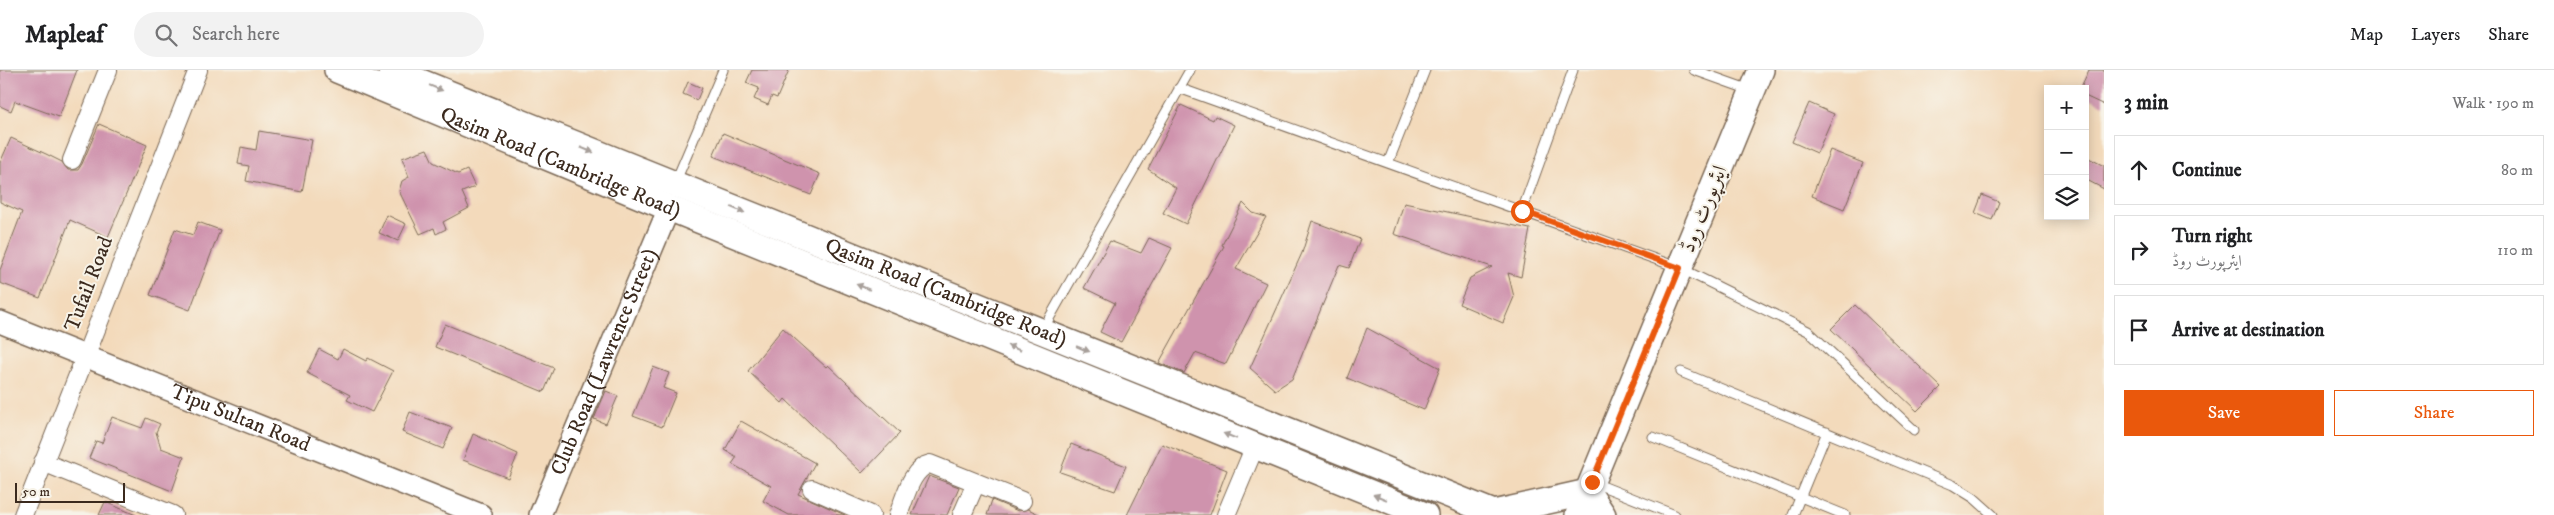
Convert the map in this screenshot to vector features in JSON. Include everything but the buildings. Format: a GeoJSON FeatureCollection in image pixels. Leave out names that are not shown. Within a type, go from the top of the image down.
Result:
{"type":"FeatureCollection","features":[{"type":"Feature","properties":{"kind":"main road","name":"Qasim Road (Cambridge Road)"},"geometry":{"type":"LineString","coordinates":[[337,70],[672,197],[1042,332],[1496,514]]}},
{"type":"Feature","properties":{"kind":"main road","name":"Qasim Road (Cambridge Road)"},"geometry":{"type":"LineString","coordinates":[[391,70],[672,197],[1255,446],[1425,515]]}},
{"type":"Feature","properties":{"kind":"main road","name":"ایئرپورٹ روڈ"},"geometry":{"type":"LineString","coordinates":[[1578,515],[1757,80]]}},
{"type":"Feature","properties":{"kind":"main road"},"geometry":{"type":"LineString","coordinates":[[1496,514],[1590,487],[1603,515]]}},
{"type":"Feature","properties":{"kind":"street"},"geometry":{"type":"LineString","coordinates":[[72,160],[108,70]]}},
{"type":"Feature","properties":{"kind":"street","name":"Tufail Road"},"geometry":{"type":"LineString","coordinates":[[22,515],[198,70]]}},
{"type":"Feature","properties":{"kind":"street","name":"Club Road (Lawrence Street)"},"geometry":{"type":"LineString","coordinates":[[540,515],[672,197]]}},
{"type":"Feature","properties":{"kind":"street","name":"Tipu Sultan Road"},"geometry":{"type":"LineString","coordinates":[[0,322],[481,515]]}},
{"type":"Feature","properties":{"kind":"street"},"geometry":{"type":"LineString","coordinates":[[1226,515],[1255,446]]}},
{"type":"Feature","properties":{"kind":"street"},"geometry":{"type":"LineString","coordinates":[[43,462],[174,515]]}},
{"type":"Feature","properties":{"kind":"street"},"geometry":{"type":"LineString","coordinates":[[898,515],[916,472],[922,466],[930,464],[1022,501]]}},
{"type":"Feature","properties":{"kind":"street"},"geometry":{"type":"LineString","coordinates":[[962,515],[976,483]]}},
{"type":"Feature","properties":{"kind":"street"},"geometry":{"type":"LineString","coordinates":[[812,489],[871,515]]}},
{"type":"Feature","properties":{"kind":"lane"},"geometry":{"type":"LineString","coordinates":[[672,197],[723,70]]}},
{"type":"Feature","properties":{"kind":"lane"},"geometry":{"type":"LineString","coordinates":[[1042,332],[1190,70]]}},
{"type":"Feature","properties":{"kind":"lane"},"geometry":{"type":"LineString","coordinates":[[1388,163],[1425,70]]}},
{"type":"Feature","properties":{"kind":"lane"},"geometry":{"type":"LineString","coordinates":[[1522,211],[1573,70]]}},
{"type":"Feature","properties":{"kind":"lane"},"geometry":{"type":"LineString","coordinates":[[1694,70],[1757,80]]}},
{"type":"Feature","properties":{"kind":"lane"},"geometry":{"type":"LineString","coordinates":[[1179,88],[1680,268],[1808,331],[1914,430]]}},
{"type":"Feature","properties":{"kind":"lane"},"geometry":{"type":"LineString","coordinates":[[1681,372],[1953,485],[1974,498],[1993,515]]}},
{"type":"Feature","properties":{"kind":"lane"},"geometry":{"type":"LineString","coordinates":[[1793,515],[1827,432]]}},
{"type":"Feature","properties":{"kind":"lane"},"geometry":{"type":"LineString","coordinates":[[1653,437],[1845,515]]}},
{"type":"Feature","properties":{"kind":"lane"},"geometry":{"type":"LineString","coordinates":[[1590,487],[1675,515]]}},
{"type":"Feature","properties":{"kind":"route"},"geometry":{"type":"LineString","coordinates":[[1522,211],[1680,268],[1592,482]]}}]}
